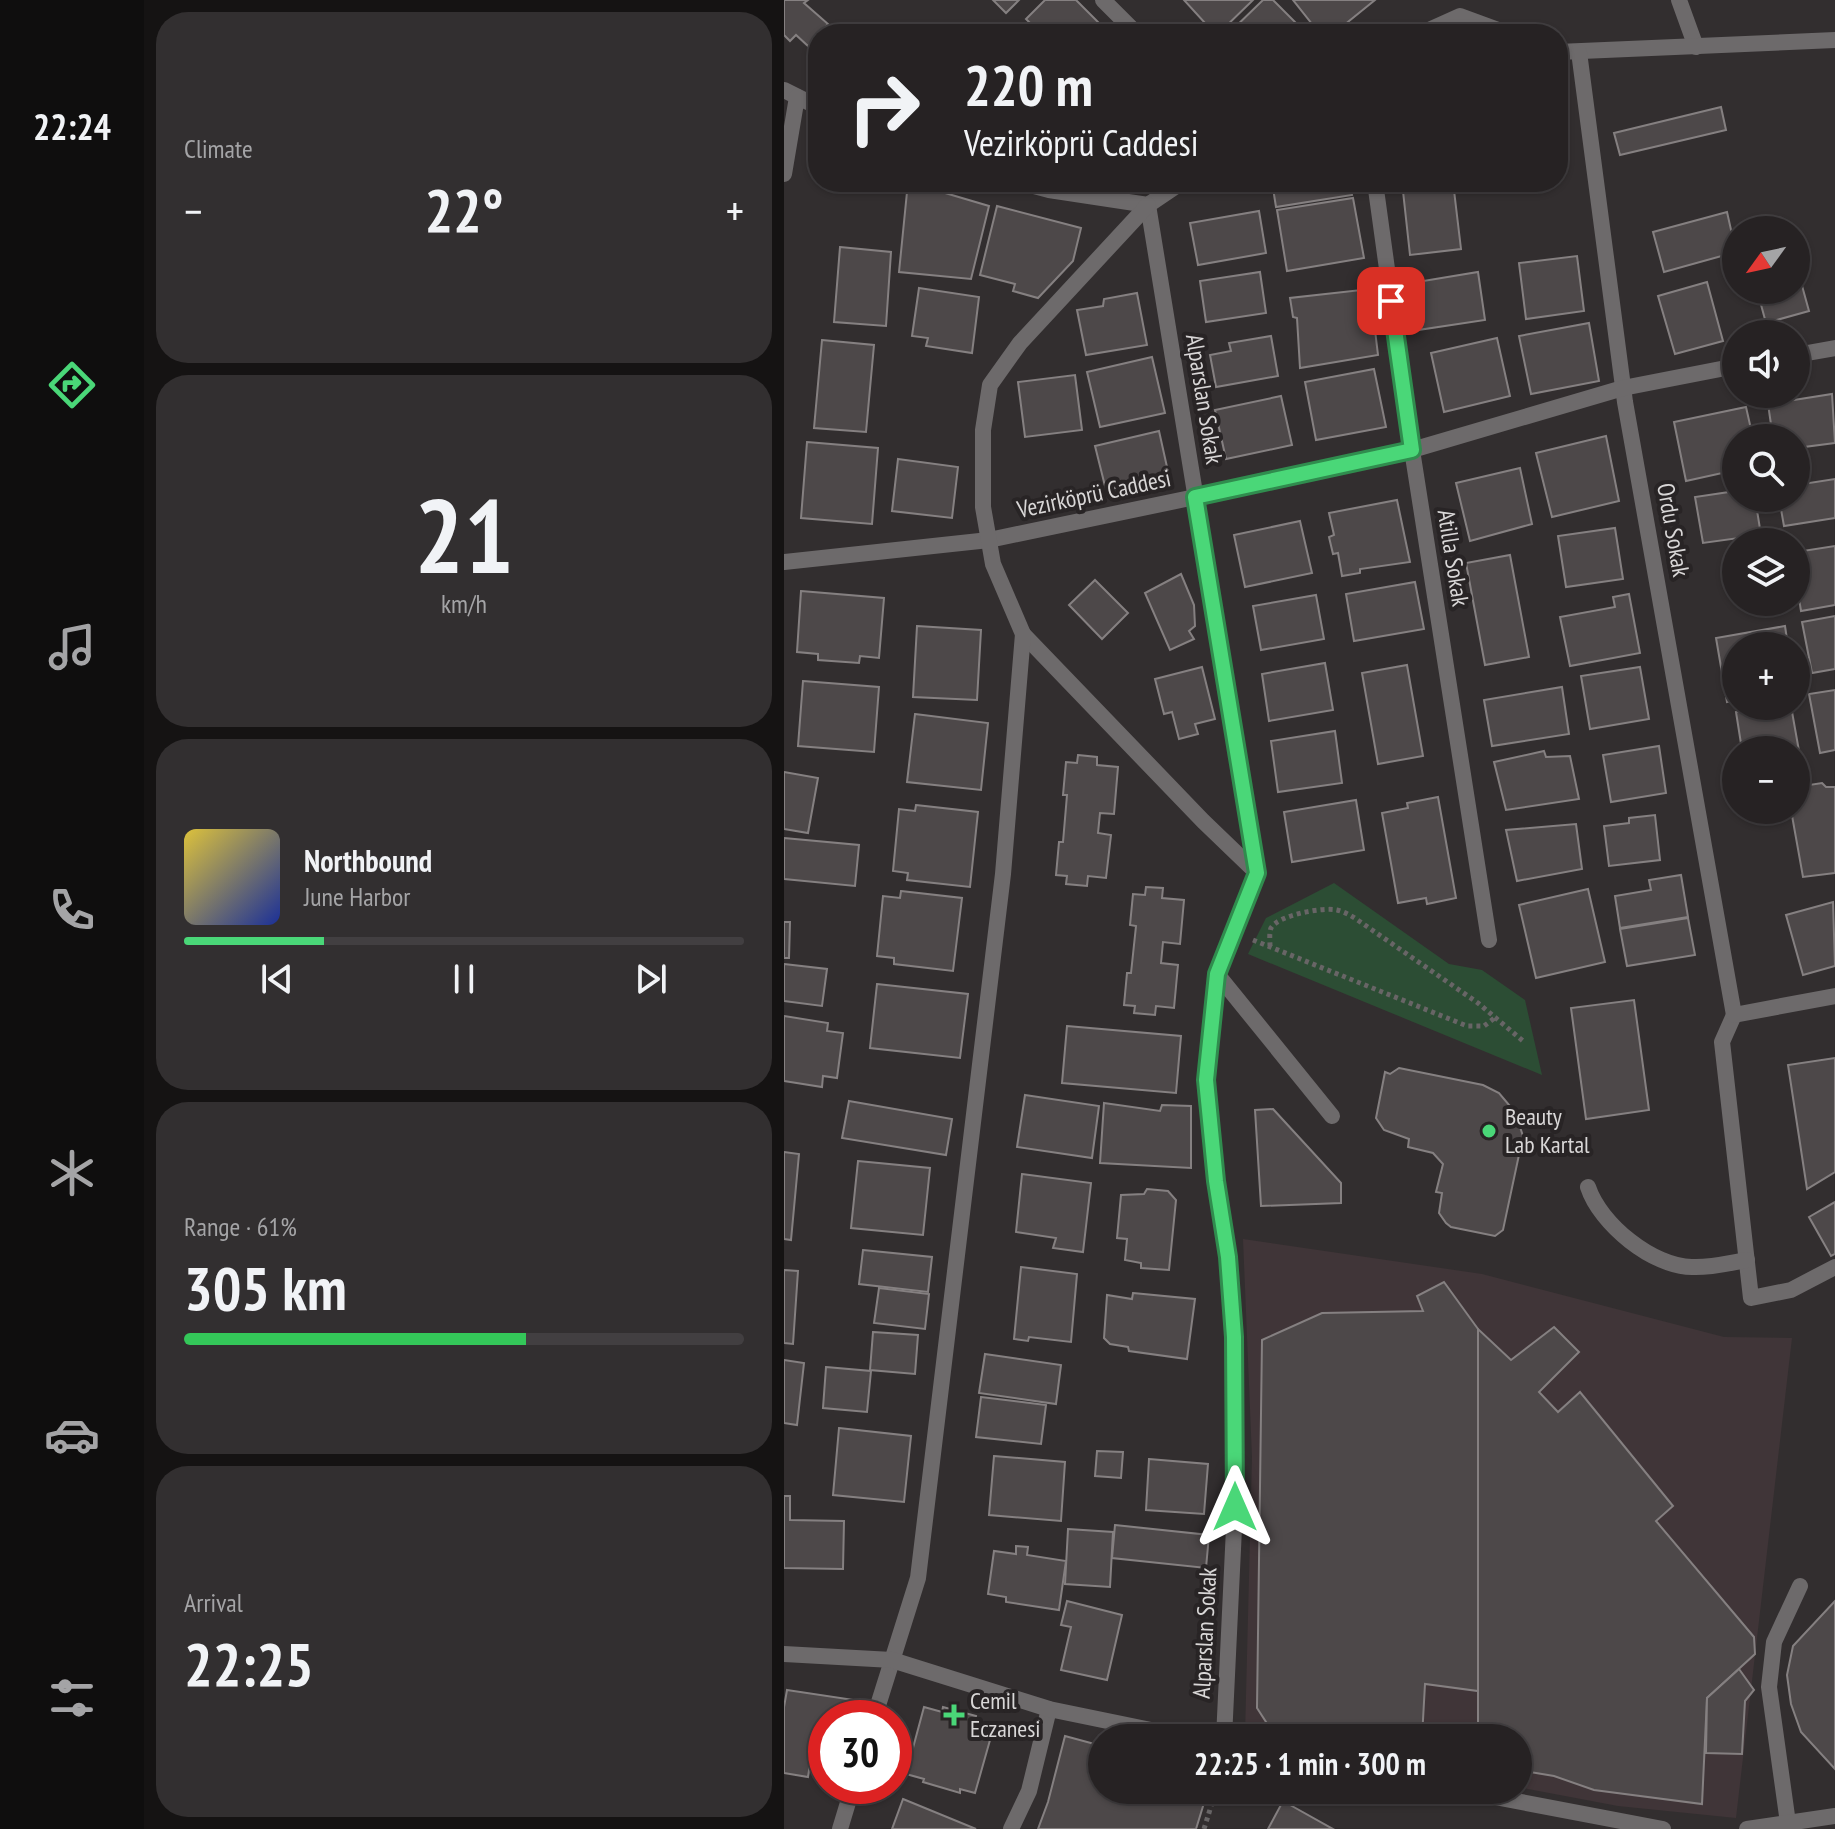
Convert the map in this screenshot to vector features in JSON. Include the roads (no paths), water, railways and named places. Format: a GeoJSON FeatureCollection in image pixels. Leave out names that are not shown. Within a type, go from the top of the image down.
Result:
{"type":"FeatureCollection","features":[{"type":"Feature","properties":{"kind":"street"},"geometry":{"type":"LineString","coordinates":[[1103,0],[1127,24]]}},
{"type":"Feature","properties":{"kind":"street"},"geometry":{"type":"LineString","coordinates":[[1679,0],[1696,47]]}},
{"type":"Feature","properties":{"kind":"street"},"geometry":{"type":"LineString","coordinates":[[1442,24],[1460,16],[1482,24]]}},
{"type":"Feature","properties":{"kind":"street"},"geometry":{"type":"LineString","coordinates":[[1568,52],[1835,40]]}},
{"type":"Feature","properties":{"kind":"street","name":"Ordu Sokak"},"geometry":{"type":"LineString","coordinates":[[1579,52],[1623,388],[1734,1015]]}},
{"type":"Feature","properties":{"kind":"street"},"geometry":{"type":"LineString","coordinates":[[784,174],[790,94]]}},
{"type":"Feature","properties":{"kind":"street"},"geometry":{"type":"LineString","coordinates":[[1062,192],[1148,205]]}},
{"type":"Feature","properties":{"kind":"street"},"geometry":{"type":"LineString","coordinates":[[1167,192],[1148,205],[1020,343],[990,385],[983,430],[983,507],[993,564],[1023,634],[1257,873]]}},
{"type":"Feature","properties":{"kind":"street","name":"Atilla Sokak"},"geometry":{"type":"LineString","coordinates":[[1376,192],[1412,450],[1489,940]]}},
{"type":"Feature","properties":{"kind":"street","name":"Alparslan Sokak"},"geometry":{"type":"LineString","coordinates":[[1148,205],[1257,873],[1217,974],[1206,1080],[1216,1181],[1228,1257],[1234,1337],[1235,1507],[1225,1724]]}},
{"type":"Feature","properties":{"kind":"street"},"geometry":{"type":"LineString","coordinates":[[1810,352],[1835,348]]}},
{"type":"Feature","properties":{"kind":"street","name":"Vezirköprü Caddesi"},"geometry":{"type":"LineString","coordinates":[[784,562],[989,540],[1412,450],[1623,388],[1722,369]]}},
{"type":"Feature","properties":{"kind":"street"},"geometry":{"type":"LineString","coordinates":[[880,1700],[918,1578],[1003,874],[1023,634]]}},
{"type":"Feature","properties":{"kind":"street"},"geometry":{"type":"LineString","coordinates":[[1217,974],[1332,1116]]}},
{"type":"Feature","properties":{"kind":"street"},"geometry":{"type":"LineString","coordinates":[[1835,996],[1734,1015],[1722,1042],[1751,1298],[1791,1290],[1835,1267]]}},
{"type":"Feature","properties":{"kind":"street"},"geometry":{"type":"LineString","coordinates":[[1588,1187],[1598,1209],[1612,1227],[1627,1239],[1666,1260],[1689,1268],[1747,1260]]}},
{"type":"Feature","properties":{"kind":"street"},"geometry":{"type":"LineString","coordinates":[[1788,1823],[1769,1687],[1774,1642],[1800,1586]]}},
{"type":"Feature","properties":{"kind":"street"},"geometry":{"type":"LineString","coordinates":[[784,1654],[892,1660],[1049,1709],[1122,1724]]}},
{"type":"Feature","properties":{"kind":"street"},"geometry":{"type":"LineString","coordinates":[[1011,1829],[1029,1791],[1049,1709]]}},
{"type":"Feature","properties":{"kind":"street"},"geometry":{"type":"LineString","coordinates":[[840,1829],[848,1804]]}},
{"type":"Feature","properties":{"kind":"street"},"geometry":{"type":"LineString","coordinates":[[1532,1804],[1663,1829]]}},
{"type":"Feature","properties":{"kind":"street"},"geometry":{"type":"LineString","coordinates":[[1747,1829],[1835,1816]]}},
{"type":"Feature","properties":{"kind":"place","name":"Beauty Lab Kartal"},"geometry":{"type":"Point","coordinates":[1489,1131]}},
{"type":"Feature","properties":{"kind":"place","name":"Cemil Eczanesi"},"geometry":{"type":"Point","coordinates":[954,1715]}}]}
